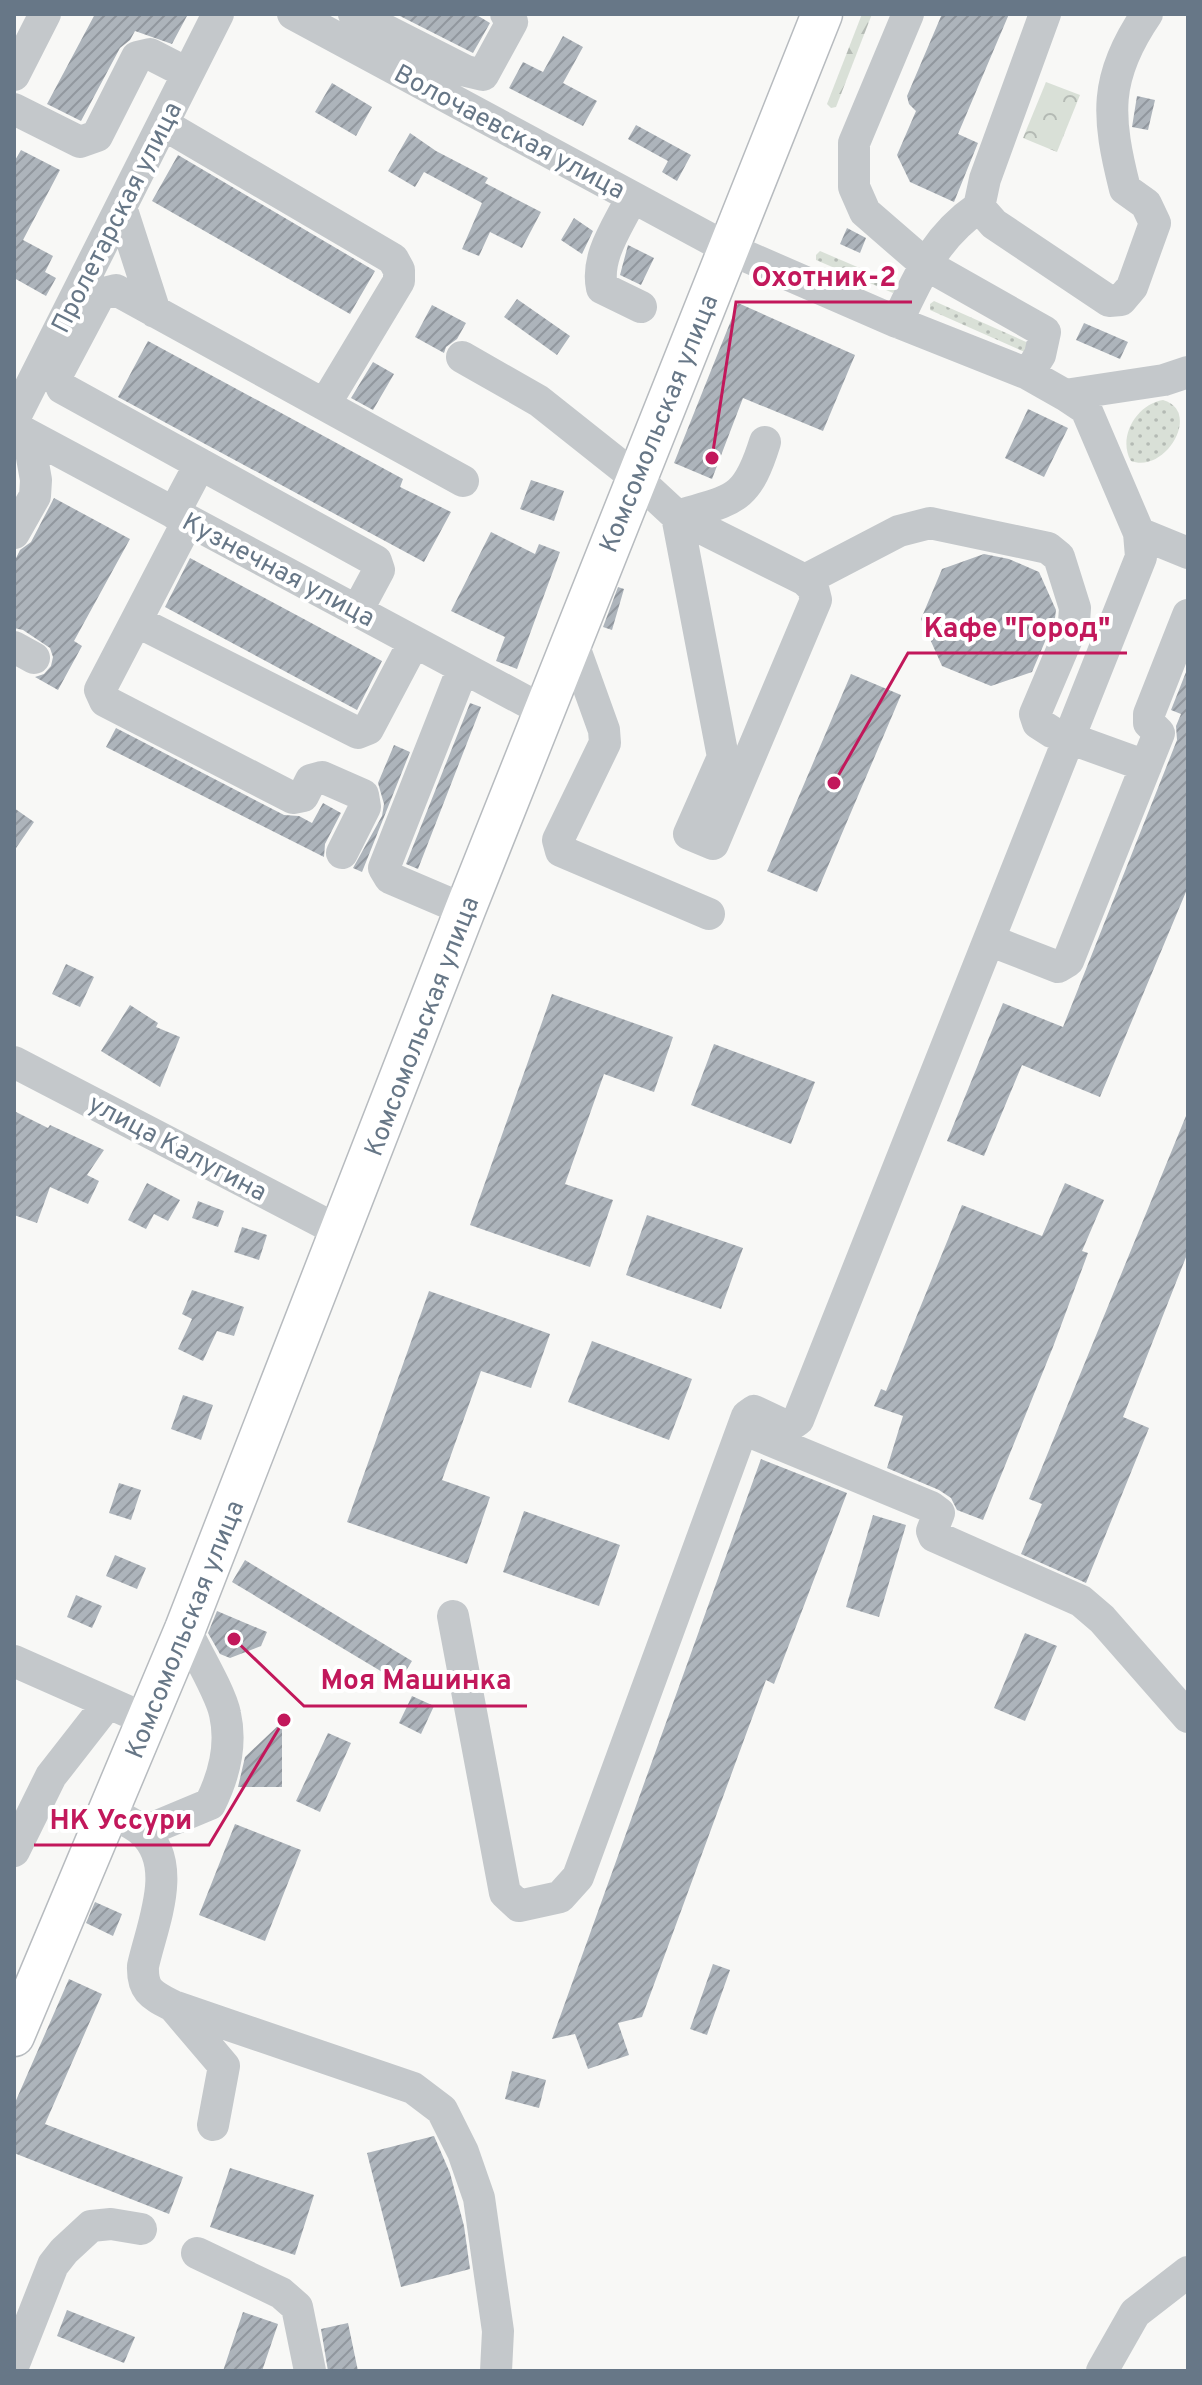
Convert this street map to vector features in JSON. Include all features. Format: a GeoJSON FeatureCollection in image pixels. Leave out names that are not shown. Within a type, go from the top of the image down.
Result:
{"type":"FeatureCollection","features":[{"type":"Feature","properties":{"kind":"main road","name":"Комсомольская улица"},"geometry":{"type":"LineString","coordinates":[[14,2036],[126,1822],[148,1720],[465,910],[822,14]]}},
{"type":"Feature","properties":{"kind":"street"},"geometry":{"type":"LineString","coordinates":[[14,75],[45,14]]}},
{"type":"Feature","properties":{"kind":"street","name":"Пролетарская улица"},"geometry":{"type":"LineString","coordinates":[[19,427],[121,207],[218,14]]}},
{"type":"Feature","properties":{"kind":"street","name":"Волочаевская улица"},"geometry":{"type":"LineString","coordinates":[[293,14],[727,248],[897,322],[1028,374],[1065,395],[1086,409],[1139,533]]}},
{"type":"Feature","properties":{"kind":"street"},"geometry":{"type":"LineString","coordinates":[[354,14],[466,71],[483,75],[512,22],[506,14]]}},
{"type":"Feature","properties":{"kind":"street"},"geometry":{"type":"LineString","coordinates":[[908,14],[854,143],[854,187],[865,212],[925,264],[1045,332],[1040,355],[1028,374]]}},
{"type":"Feature","properties":{"kind":"street"},"geometry":{"type":"LineString","coordinates":[[897,322],[925,264],[955,223],[979,207],[985,179],[1045,14]]}},
{"type":"Feature","properties":{"kind":"street"},"geometry":{"type":"LineString","coordinates":[[979,207],[994,224],[1096,293],[1109,301],[1121,300],[1132,287],[1155,223],[1146,204],[1125,189],[1110,116],[1115,78],[1127,44],[1147,14]]}},
{"type":"Feature","properties":{"kind":"street"},"geometry":{"type":"LineString","coordinates":[[14,109],[80,142],[97,136],[137,57],[150,54],[187,73]]}},
{"type":"Feature","properties":{"kind":"street"},"geometry":{"type":"LineString","coordinates":[[163,124],[393,259],[399,270],[399,281],[325,404]]}},
{"type":"Feature","properties":{"kind":"street"},"geometry":{"type":"LineString","coordinates":[[632,197],[602,259],[600,275],[602,288],[641,307]]}},
{"type":"Feature","properties":{"kind":"street"},"geometry":{"type":"LineString","coordinates":[[121,207],[155,312]]}},
{"type":"Feature","properties":{"kind":"street"},"geometry":{"type":"LineString","coordinates":[[357,611],[379,570],[376,561],[62,388],[57,375],[100,294],[116,290],[463,481]]}},
{"type":"Feature","properties":{"kind":"street"},"geometry":{"type":"LineString","coordinates":[[462,357],[539,401],[636,478],[677,516],[805,580],[813,588],[816,600],[713,844],[689,834],[723,757],[677,516]]}},
{"type":"Feature","properties":{"kind":"street"},"geometry":{"type":"LineString","coordinates":[[1065,395],[1164,380],[1188,372]]}},
{"type":"Feature","properties":{"kind":"street"},"geometry":{"type":"LineString","coordinates":[[14,533],[35,496],[36,480],[19,427]]}},
{"type":"Feature","properties":{"kind":"street","name":"Кузнечная улица"},"geometry":{"type":"LineString","coordinates":[[19,427],[544,711]]}},
{"type":"Feature","properties":{"kind":"street"},"geometry":{"type":"LineString","coordinates":[[677,516],[735,498],[755,473],[765,442]]}},
{"type":"Feature","properties":{"kind":"street"},"geometry":{"type":"LineString","coordinates":[[200,464],[181,517],[136,621],[100,690],[105,701],[293,798],[303,796],[311,780],[322,777],[363,795],[365,807],[342,853]]}},
{"type":"Feature","properties":{"kind":"street"},"geometry":{"type":"LineString","coordinates":[[805,580],[899,531],[930,523],[1048,548],[1059,557],[1075,608],[1074,622],[1035,714],[1038,723],[1052,732],[1146,766]]}},
{"type":"Feature","properties":{"kind":"street"},"geometry":{"type":"LineString","coordinates":[[453,1616],[505,1893],[519,1906],[560,1897],[578,1877],[747,1416],[754,1411],[788,1427],[798,1420],[1141,557],[1139,533],[1188,553]]}},
{"type":"Feature","properties":{"kind":"street"},"geometry":{"type":"LineString","coordinates":[[989,940],[1058,967],[1068,961],[1159,733],[1149,723],[1149,714],[1188,615]]}},
{"type":"Feature","properties":{"kind":"street"},"geometry":{"type":"LineString","coordinates":[[136,621],[358,733],[368,729],[414,642]]}},
{"type":"Feature","properties":{"kind":"street"},"geometry":{"type":"LineString","coordinates":[[572,641],[604,730],[605,743],[558,840],[561,851],[709,914]]}},
{"type":"Feature","properties":{"kind":"street"},"geometry":{"type":"LineString","coordinates":[[463,668],[384,868],[390,878],[465,910]]}},
{"type":"Feature","properties":{"kind":"street","name":"улица Калугина"},"geometry":{"type":"LineString","coordinates":[[14,1062],[341,1232]]}},
{"type":"Feature","properties":{"kind":"street"},"geometry":{"type":"LineString","coordinates":[[742,1429],[931,1507],[939,1513],[932,1531],[934,1536],[1081,1601],[1102,1619],[1188,1717]]}},
{"type":"Feature","properties":{"kind":"street"},"geometry":{"type":"LineString","coordinates":[[126,1822],[210,1804],[222,1780],[227,1756],[225,1713],[185,1629]]}},
{"type":"Feature","properties":{"kind":"street"},"geometry":{"type":"LineString","coordinates":[[14,1661],[148,1720]]}},
{"type":"Feature","properties":{"kind":"street"},"geometry":{"type":"LineString","coordinates":[[14,1851],[51,1776],[108,1703]]}},
{"type":"Feature","properties":{"kind":"street"},"geometry":{"type":"LineString","coordinates":[[126,1822],[160,1855],[163,1878],[143,1966],[143,1981],[151,1995],[173,2006],[413,2088],[442,2110],[463,2152],[479,2198],[498,2331],[496,2371]]}},
{"type":"Feature","properties":{"kind":"street"},"geometry":{"type":"LineString","coordinates":[[173,2006],[224,2066],[213,2125]]}},
{"type":"Feature","properties":{"kind":"street"},"geometry":{"type":"LineString","coordinates":[[14,2364],[53,2265],[64,2251],[91,2226],[111,2224],[141,2229]]}},
{"type":"Feature","properties":{"kind":"street"},"geometry":{"type":"LineString","coordinates":[[197,2253],[281,2293],[297,2307],[310,2371]]}},
{"type":"Feature","properties":{"kind":"street"},"geometry":{"type":"LineString","coordinates":[[1102,2371],[1135,2313],[1188,2272]]}},
{"type":"Feature","properties":{"kind":"green space"},"geometry":{"type":"Polygon","coordinates":[[[862,14],[872,14],[836,107],[831,108],[827,104],[862,14]]]}},
{"type":"Feature","properties":{"kind":"green space"},"geometry":{"type":"Polygon","coordinates":[[[1046,82],[1080,95],[1057,152],[1023,138],[1046,82]]]}},
{"type":"Feature","properties":{"kind":"green space"},"geometry":{"type":"Polygon","coordinates":[[[820,251],[898,287],[893,293],[816,260],[820,251]]]}},
{"type":"Feature","properties":{"kind":"green space"},"geometry":{"type":"Polygon","coordinates":[[[934,301],[1033,345],[1029,354],[930,310],[930,304],[934,301]]]}},
{"type":"Feature","properties":{"kind":"green space"},"geometry":{"type":"Polygon","coordinates":[[[1163,400],[1174,406],[1179,416],[1175,440],[1156,458],[1144,463],[1131,461],[1126,442],[1132,423],[1145,408],[1163,400]]]}},
{"type":"Feature","properties":{"kind":"building"},"geometry":{"type":"Polygon","coordinates":[[[95,14],[188,14],[172,44],[135,31],[120,48],[81,121],[47,104],[95,14]]]}},
{"type":"Feature","properties":{"kind":"building"},"geometry":{"type":"Polygon","coordinates":[[[396,14],[475,14],[490,23],[473,53],[396,14]]]}},
{"type":"Feature","properties":{"kind":"building"},"geometry":{"type":"Polygon","coordinates":[[[942,14],[1009,14],[958,134],[978,143],[954,202],[910,182],[897,155],[916,111],[909,104],[907,96],[942,14]]]}},
{"type":"Feature","properties":{"kind":"building"},"geometry":{"type":"Polygon","coordinates":[[[563,36],[583,47],[563,83],[597,101],[583,126],[509,88],[523,62],[543,72],[563,36]]]}},
{"type":"Feature","properties":{"kind":"building"},"geometry":{"type":"Polygon","coordinates":[[[332,83],[372,107],[356,136],[315,112],[332,83]]]}},
{"type":"Feature","properties":{"kind":"building"},"geometry":{"type":"Polygon","coordinates":[[[1137,96],[1155,100],[1148,130],[1132,127],[1137,96]]]}},
{"type":"Feature","properties":{"kind":"building"},"geometry":{"type":"Polygon","coordinates":[[[636,125],[691,155],[677,181],[662,172],[668,161],[628,139],[636,125]]]}},
{"type":"Feature","properties":{"kind":"building"},"geometry":{"type":"Polygon","coordinates":[[[410,133],[436,151],[488,178],[485,183],[541,212],[522,248],[490,232],[479,256],[462,249],[482,203],[424,172],[415,187],[388,171],[410,133]]]}},
{"type":"Feature","properties":{"kind":"building"},"geometry":{"type":"Polygon","coordinates":[[[21,150],[60,170],[23,240],[53,256],[45,272],[56,278],[46,296],[14,278],[14,162],[21,150]]]}},
{"type":"Feature","properties":{"kind":"building"},"geometry":{"type":"Polygon","coordinates":[[[178,155],[375,271],[350,314],[152,201],[178,155]]]}},
{"type":"Feature","properties":{"kind":"building"},"geometry":{"type":"Polygon","coordinates":[[[574,218],[593,231],[582,254],[561,240],[574,218]]]}},
{"type":"Feature","properties":{"kind":"building"},"geometry":{"type":"Polygon","coordinates":[[[847,228],[866,238],[860,253],[840,244],[847,228]]]}},
{"type":"Feature","properties":{"kind":"building"},"geometry":{"type":"Polygon","coordinates":[[[628,245],[654,258],[641,285],[620,275],[628,245]]]}},
{"type":"Feature","properties":{"kind":"building"},"geometry":{"type":"Polygon","coordinates":[[[517,299],[570,336],[557,355],[504,317],[517,299]]]}},
{"type":"Feature","properties":{"kind":"building"},"geometry":{"type":"Polygon","coordinates":[[[738,303],[855,355],[823,431],[743,398],[712,479],[674,463],[738,303]]]}},
{"type":"Feature","properties":{"kind":"building"},"geometry":{"type":"Polygon","coordinates":[[[432,305],[466,323],[444,353],[415,337],[432,305]]]}},
{"type":"Feature","properties":{"kind":"building"},"geometry":{"type":"Polygon","coordinates":[[[1084,323],[1128,342],[1120,359],[1076,340],[1084,323]]]}},
{"type":"Feature","properties":{"kind":"building"},"geometry":{"type":"Polygon","coordinates":[[[148,341],[403,479],[400,487],[451,512],[424,562],[118,397],[148,341]]]}},
{"type":"Feature","properties":{"kind":"building"},"geometry":{"type":"Polygon","coordinates":[[[373,362],[394,374],[373,410],[351,398],[373,362]]]}},
{"type":"Feature","properties":{"kind":"building"},"geometry":{"type":"Polygon","coordinates":[[[1028,409],[1068,428],[1044,477],[1005,458],[1028,409]]]}},
{"type":"Feature","properties":{"kind":"building"},"geometry":{"type":"Polygon","coordinates":[[[531,480],[564,491],[554,521],[520,509],[531,480]]]}},
{"type":"Feature","properties":{"kind":"building"},"geometry":{"type":"Polygon","coordinates":[[[54,498],[130,539],[74,641],[82,646],[58,690],[35,677],[44,674],[51,666],[53,657],[50,648],[23,630],[14,628],[14,562],[20,550],[31,542],[54,498]]]}},
{"type":"Feature","properties":{"kind":"building"},"geometry":{"type":"Polygon","coordinates":[[[491,532],[535,554],[539,544],[560,552],[517,669],[496,661],[505,637],[451,611],[491,532]]]}},
{"type":"Feature","properties":{"kind":"building"},"geometry":{"type":"Polygon","coordinates":[[[984,554],[1009,559],[1039,572],[1056,610],[1032,672],[991,686],[942,666],[921,619],[942,569],[984,554]]]}},
{"type":"Feature","properties":{"kind":"building"},"geometry":{"type":"Polygon","coordinates":[[[190,558],[382,661],[357,710],[165,607],[190,558]]]}},
{"type":"Feature","properties":{"kind":"building"},"geometry":{"type":"Polygon","coordinates":[[[618,587],[624,589],[612,630],[603,627],[618,587]]]}},
{"type":"Feature","properties":{"kind":"building"},"geometry":{"type":"Polygon","coordinates":[[[1188,667],[1188,887],[1100,1097],[1022,1065],[984,1156],[947,1141],[1003,1003],[1063,1027],[1177,740],[1176,726],[1181,714],[1171,710],[1188,667]]]}},
{"type":"Feature","properties":{"kind":"building"},"geometry":{"type":"Polygon","coordinates":[[[851,674],[901,695],[817,892],[767,871],[851,674]]]}},
{"type":"Feature","properties":{"kind":"building"},"geometry":{"type":"Polygon","coordinates":[[[470,703],[481,707],[418,869],[406,864],[470,703]]]}},
{"type":"Feature","properties":{"kind":"building"},"geometry":{"type":"Polygon","coordinates":[[[116,728],[284,815],[299,816],[312,823],[323,803],[341,813],[325,844],[324,857],[106,747],[116,728]]]}},
{"type":"Feature","properties":{"kind":"building"},"geometry":{"type":"Polygon","coordinates":[[[394,745],[410,752],[362,872],[353,868],[382,816],[384,804],[378,783],[394,745]]]}},
{"type":"Feature","properties":{"kind":"building"},"geometry":{"type":"Polygon","coordinates":[[[14,808],[34,822],[14,851],[14,808]]]}},
{"type":"Feature","properties":{"kind":"building"},"geometry":{"type":"Polygon","coordinates":[[[66,964],[94,977],[80,1007],[52,994],[66,964]]]}},
{"type":"Feature","properties":{"kind":"building"},"geometry":{"type":"Polygon","coordinates":[[[552,994],[673,1037],[654,1092],[604,1074],[565,1184],[613,1200],[590,1267],[470,1225],[552,994]]]}},
{"type":"Feature","properties":{"kind":"building"},"geometry":{"type":"Polygon","coordinates":[[[130,1005],[158,1023],[156,1027],[180,1037],[160,1087],[101,1051],[130,1005]]]}},
{"type":"Feature","properties":{"kind":"building"},"geometry":{"type":"Polygon","coordinates":[[[714,1044],[815,1082],[791,1144],[691,1105],[714,1044]]]}},
{"type":"Feature","properties":{"kind":"building"},"geometry":{"type":"Polygon","coordinates":[[[14,1111],[104,1150],[87,1175],[99,1181],[88,1204],[50,1187],[37,1223],[14,1215],[14,1111]]]}},
{"type":"Feature","properties":{"kind":"building"},"geometry":{"type":"Polygon","coordinates":[[[1188,1111],[1188,1252],[1123,1417],[1149,1428],[1086,1583],[1021,1554],[1042,1504],[1029,1499],[1188,1111]]]}},
{"type":"Feature","properties":{"kind":"building"},"geometry":{"type":"Polygon","coordinates":[[[147,1183],[180,1200],[168,1221],[154,1214],[146,1229],[128,1220],[147,1183]]]}},
{"type":"Feature","properties":{"kind":"building"},"geometry":{"type":"Polygon","coordinates":[[[1065,1183],[1104,1200],[1082,1251],[1088,1253],[1053,1347],[983,1520],[957,1510],[951,1498],[939,1490],[887,1468],[903,1416],[874,1406],[881,1389],[886,1391],[962,1205],[1042,1236],[1065,1183]]]}},
{"type":"Feature","properties":{"kind":"building"},"geometry":{"type":"Polygon","coordinates":[[[198,1201],[224,1211],[218,1227],[192,1218],[198,1201]]]}},
{"type":"Feature","properties":{"kind":"building"},"geometry":{"type":"Polygon","coordinates":[[[647,1215],[743,1248],[721,1309],[626,1275],[647,1215]]]}},
{"type":"Feature","properties":{"kind":"building"},"geometry":{"type":"Polygon","coordinates":[[[242,1227],[267,1235],[259,1260],[234,1252],[242,1227]]]}},
{"type":"Feature","properties":{"kind":"building"},"geometry":{"type":"Polygon","coordinates":[[[192,1290],[244,1307],[234,1336],[217,1331],[203,1361],[178,1349],[192,1319],[182,1314],[192,1290]]]}},
{"type":"Feature","properties":{"kind":"building"},"geometry":{"type":"Polygon","coordinates":[[[429,1291],[550,1334],[531,1388],[481,1371],[442,1480],[490,1497],[467,1564],[347,1522],[429,1291]]]}},
{"type":"Feature","properties":{"kind":"building"},"geometry":{"type":"Polygon","coordinates":[[[592,1341],[692,1379],[669,1440],[568,1402],[592,1341]]]}},
{"type":"Feature","properties":{"kind":"building"},"geometry":{"type":"Polygon","coordinates":[[[183,1395],[213,1405],[201,1440],[171,1429],[183,1395]]]}},
{"type":"Feature","properties":{"kind":"building"},"geometry":{"type":"Polygon","coordinates":[[[761,1459],[847,1493],[774,1684],[766,1680],[642,2017],[618,2023],[629,2055],[588,2069],[575,2034],[552,2039],[761,1459]]]}},
{"type":"Feature","properties":{"kind":"building"},"geometry":{"type":"Polygon","coordinates":[[[119,1483],[141,1490],[131,1520],[109,1513],[119,1483]]]}},
{"type":"Feature","properties":{"kind":"building"},"geometry":{"type":"Polygon","coordinates":[[[524,1511],[620,1545],[599,1606],[503,1572],[524,1511]]]}},
{"type":"Feature","properties":{"kind":"building"},"geometry":{"type":"Polygon","coordinates":[[[873,1515],[906,1525],[879,1617],[846,1607],[873,1515]]]}},
{"type":"Feature","properties":{"kind":"building"},"geometry":{"type":"Polygon","coordinates":[[[115,1555],[146,1568],[137,1589],[106,1576],[115,1555]]]}},
{"type":"Feature","properties":{"kind":"building"},"geometry":{"type":"Polygon","coordinates":[[[245,1560],[412,1661],[399,1682],[232,1582],[245,1560]]]}},
{"type":"Feature","properties":{"kind":"building"},"geometry":{"type":"Polygon","coordinates":[[[76,1595],[102,1606],[92,1628],[67,1617],[76,1595]]]}},
{"type":"Feature","properties":{"kind":"building"},"geometry":{"type":"Polygon","coordinates":[[[217,1611],[267,1632],[261,1646],[230,1658],[220,1654],[208,1633],[217,1611]]]}},
{"type":"Feature","properties":{"kind":"building"},"geometry":{"type":"Polygon","coordinates":[[[1025,1633],[1057,1646],[1025,1721],[994,1708],[1025,1633]]]}},
{"type":"Feature","properties":{"kind":"building"},"geometry":{"type":"Polygon","coordinates":[[[412,1696],[434,1706],[421,1734],[399,1723],[412,1696]]]}},
{"type":"Feature","properties":{"kind":"building"},"geometry":{"type":"Polygon","coordinates":[[[282,1722],[282,1787],[238,1787],[245,1757],[282,1722]]]}},
{"type":"Feature","properties":{"kind":"building"},"geometry":{"type":"Polygon","coordinates":[[[328,1733],[351,1743],[320,1812],[296,1801],[328,1733]]]}},
{"type":"Feature","properties":{"kind":"building"},"geometry":{"type":"Polygon","coordinates":[[[235,1824],[301,1850],[265,1941],[199,1915],[235,1824]]]}},
{"type":"Feature","properties":{"kind":"building"},"geometry":{"type":"Polygon","coordinates":[[[95,1902],[122,1914],[113,1936],[86,1923],[95,1902]]]}},
{"type":"Feature","properties":{"kind":"building"},"geometry":{"type":"Polygon","coordinates":[[[713,1964],[730,1970],[707,2035],[690,2029],[713,1964]]]}},
{"type":"Feature","properties":{"kind":"building"},"geometry":{"type":"Polygon","coordinates":[[[69,1979],[102,1994],[45,2124],[183,2177],[169,2214],[14,2153],[14,2105],[69,1979]]]}},
{"type":"Feature","properties":{"kind":"building"},"geometry":{"type":"Polygon","coordinates":[[[512,2071],[546,2080],[539,2108],[505,2099],[512,2071]]]}},
{"type":"Feature","properties":{"kind":"building"},"geometry":{"type":"Polygon","coordinates":[[[434,2136],[450,2173],[464,2226],[470,2269],[401,2287],[367,2153],[434,2136]]]}},
{"type":"Feature","properties":{"kind":"building"},"geometry":{"type":"Polygon","coordinates":[[[230,2168],[314,2195],[295,2255],[210,2227],[230,2168]]]}},
{"type":"Feature","properties":{"kind":"building"},"geometry":{"type":"Polygon","coordinates":[[[67,2310],[135,2337],[124,2363],[57,2336],[67,2310]]]}},
{"type":"Feature","properties":{"kind":"building"},"geometry":{"type":"Polygon","coordinates":[[[243,2312],[278,2324],[262,2371],[223,2371],[243,2312]]]}},
{"type":"Feature","properties":{"kind":"building"},"geometry":{"type":"Polygon","coordinates":[[[348,2323],[358,2371],[328,2371],[321,2329],[348,2323]]]}},
{"type":"Feature","properties":{"kind":"place","name":"Охотник-2"},"geometry":{"type":"Point","coordinates":[712,458]}},
{"type":"Feature","properties":{"kind":"place","name":"Кафе \"Город\""},"geometry":{"type":"Point","coordinates":[834,783]}},
{"type":"Feature","properties":{"kind":"place","name":"Моя Машинка"},"geometry":{"type":"Point","coordinates":[234,1639]}},
{"type":"Feature","properties":{"kind":"place","name":"НК Уссури"},"geometry":{"type":"Point","coordinates":[284,1720]}}]}
